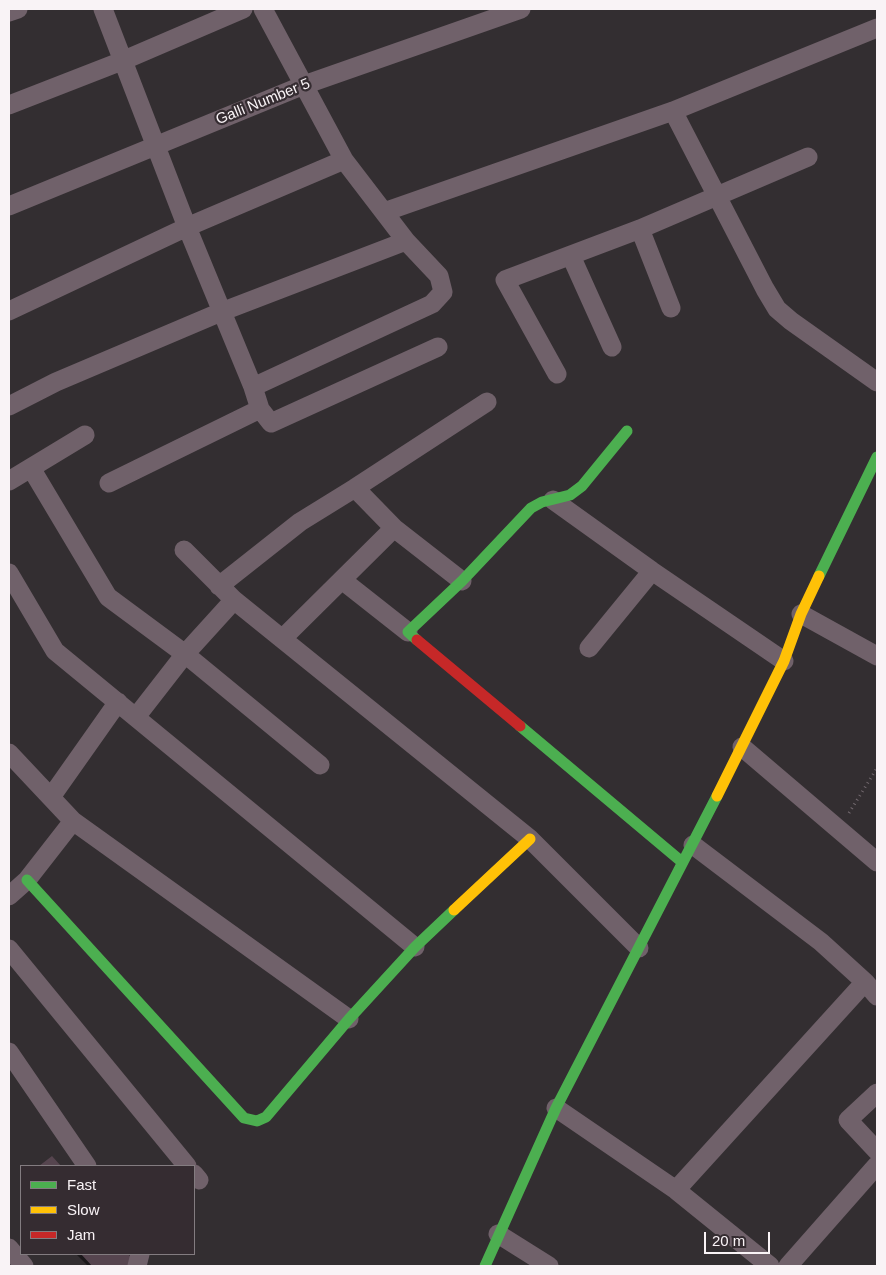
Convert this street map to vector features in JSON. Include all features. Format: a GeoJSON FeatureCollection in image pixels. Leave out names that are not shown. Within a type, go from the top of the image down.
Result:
{"type":"FeatureCollection","features":[{"type":"Feature","properties":{"kind":"street"},"geometry":{"type":"LineString","coordinates":[[9,12],[18,9]]}},
{"type":"Feature","properties":{"kind":"street"},"geometry":{"type":"LineString","coordinates":[[103,9],[187,227],[253,387],[260,410],[271,423],[438,347]]}},
{"type":"Feature","properties":{"kind":"street"},"geometry":{"type":"LineString","coordinates":[[9,105],[243,9]]}},
{"type":"Feature","properties":{"kind":"street"},"geometry":{"type":"LineString","coordinates":[[253,387],[432,304],[443,292],[439,276],[406,241],[344,160],[263,9]]}},
{"type":"Feature","properties":{"kind":"street","name":"Galli Number 5"},"geometry":{"type":"LineString","coordinates":[[9,206],[304,85],[521,9]]}},
{"type":"Feature","properties":{"kind":"street"},"geometry":{"type":"LineString","coordinates":[[384,212],[674,111],[877,28]]}},
{"type":"Feature","properties":{"kind":"street"},"geometry":{"type":"LineString","coordinates":[[674,111],[765,290],[777,309],[877,382]]}},
{"type":"Feature","properties":{"kind":"street"},"geometry":{"type":"LineString","coordinates":[[557,374],[505,280],[640,229],[808,157]]}},
{"type":"Feature","properties":{"kind":"street"},"geometry":{"type":"LineString","coordinates":[[9,311],[187,227],[344,160]]}},
{"type":"Feature","properties":{"kind":"street"},"geometry":{"type":"LineString","coordinates":[[640,229],[671,308]]}},
{"type":"Feature","properties":{"kind":"street"},"geometry":{"type":"LineString","coordinates":[[9,406],[56,382],[221,312],[406,241]]}},
{"type":"Feature","properties":{"kind":"street"},"geometry":{"type":"LineString","coordinates":[[571,256],[612,347]]}},
{"type":"Feature","properties":{"kind":"street"},"geometry":{"type":"LineString","coordinates":[[219,586],[300,522],[487,402]]}},
{"type":"Feature","properties":{"kind":"street"},"geometry":{"type":"LineString","coordinates":[[109,483],[260,410]]}},
{"type":"Feature","properties":{"kind":"street"},"geometry":{"type":"LineString","coordinates":[[408,632],[462,581],[531,508],[542,502],[570,495],[582,486],[627,431]]}},
{"type":"Feature","properties":{"kind":"street"},"geometry":{"type":"LineString","coordinates":[[9,481],[85,435]]}},
{"type":"Feature","properties":{"kind":"street"},"geometry":{"type":"LineString","coordinates":[[484,1266],[556,1108],[682,862],[693,846],[784,661],[801,614],[877,457]]}},
{"type":"Feature","properties":{"kind":"street"},"geometry":{"type":"LineString","coordinates":[[32,468],[108,597],[185,654],[320,765]]}},
{"type":"Feature","properties":{"kind":"street"},"geometry":{"type":"LineString","coordinates":[[355,488],[394,528],[462,581]]}},
{"type":"Feature","properties":{"kind":"street"},"geometry":{"type":"LineString","coordinates":[[553,500],[652,571],[784,661]]}},
{"type":"Feature","properties":{"kind":"street"},"geometry":{"type":"LineString","coordinates":[[282,639],[394,528]]}},
{"type":"Feature","properties":{"kind":"street"},"geometry":{"type":"LineString","coordinates":[[184,550],[234,600],[530,839],[639,948]]}},
{"type":"Feature","properties":{"kind":"street"},"geometry":{"type":"LineString","coordinates":[[589,648],[652,571]]}},
{"type":"Feature","properties":{"kind":"street"},"geometry":{"type":"LineString","coordinates":[[9,573],[55,651],[415,946]]}},
{"type":"Feature","properties":{"kind":"street"},"geometry":{"type":"LineString","coordinates":[[342,580],[408,632],[682,862]]}},
{"type":"Feature","properties":{"kind":"street"},"geometry":{"type":"LineString","coordinates":[[136,717],[185,654],[234,600]]}},
{"type":"Feature","properties":{"kind":"street"},"geometry":{"type":"LineString","coordinates":[[801,614],[877,656]]}},
{"type":"Feature","properties":{"kind":"street"},"geometry":{"type":"LineString","coordinates":[[51,797],[118,702]]}},
{"type":"Feature","properties":{"kind":"street"},"geometry":{"type":"LineString","coordinates":[[742,747],[837,830],[877,862]]}},
{"type":"Feature","properties":{"kind":"street"},"geometry":{"type":"LineString","coordinates":[[9,753],[73,821],[348,1019]]}},
{"type":"Feature","properties":{"kind":"street"},"geometry":{"type":"LineString","coordinates":[[9,896],[27,880],[73,821]]}},
{"type":"Feature","properties":{"kind":"street"},"geometry":{"type":"LineString","coordinates":[[27,880],[244,1118],[257,1120],[266,1117],[348,1019],[415,946],[530,839]]}},
{"type":"Feature","properties":{"kind":"street"},"geometry":{"type":"LineString","coordinates":[[676,1190],[871,989],[821,942],[693,846]]}},
{"type":"Feature","properties":{"kind":"street"},"geometry":{"type":"LineString","coordinates":[[9,949],[186,1165]]}},
{"type":"Feature","properties":{"kind":"street"},"geometry":{"type":"LineString","coordinates":[[9,1052],[87,1165]]}},
{"type":"Feature","properties":{"kind":"street"},"geometry":{"type":"LineString","coordinates":[[877,1093],[848,1120],[877,1150]]}},
{"type":"Feature","properties":{"kind":"street"},"geometry":{"type":"LineString","coordinates":[[556,1108],[676,1190],[770,1266]]}},
{"type":"Feature","properties":{"kind":"street"},"geometry":{"type":"LineString","coordinates":[[788,1266],[877,1165]]}},
{"type":"Feature","properties":{"kind":"street"},"geometry":{"type":"LineString","coordinates":[[498,1234],[549,1266]]}},
{"type":"Feature","properties":{"kind":"street"},"geometry":{"type":"LineString","coordinates":[[9,1248],[24,1266]]}},
{"type":"Feature","properties":{"kind":"path"},"geometry":{"type":"LineString","coordinates":[[837,830],[877,768]]}},
{"type":"Feature","properties":{"kind":"building"},"geometry":{"type":"Polygon","coordinates":[[[52,1156],[60,1165],[40,1165],[52,1156]]]}},
{"type":"Feature","properties":{"kind":"building"},"geometry":{"type":"Polygon","coordinates":[[[82,1255],[129,1255],[134,1261],[128,1266],[92,1266],[82,1255]]]}},
{"type":"Feature","properties":{"kind":"traffic: fast"},"geometry":{"type":"LineString","coordinates":[[417,640],[408,632],[462,581],[531,508],[542,502],[570,495],[582,486],[627,431]]}},
{"type":"Feature","properties":{"kind":"traffic: fast"},"geometry":{"type":"LineString","coordinates":[[819,576],[877,457]]}},
{"type":"Feature","properties":{"kind":"traffic: fast"},"geometry":{"type":"LineString","coordinates":[[520,726],[682,862]]}},
{"type":"Feature","properties":{"kind":"traffic: fast"},"geometry":{"type":"LineString","coordinates":[[485,1266],[556,1108],[717,796]]}},
{"type":"Feature","properties":{"kind":"traffic: fast"},"geometry":{"type":"LineString","coordinates":[[27,880],[244,1118],[257,1121],[266,1117],[349,1019],[415,947],[454,910]]}},
{"type":"Feature","properties":{"kind":"traffic: slow"},"geometry":{"type":"LineString","coordinates":[[717,796],[784,661],[801,614],[819,576]]}},
{"type":"Feature","properties":{"kind":"traffic: slow"},"geometry":{"type":"LineString","coordinates":[[454,910],[530,839]]}},
{"type":"Feature","properties":{"kind":"traffic: jam"},"geometry":{"type":"LineString","coordinates":[[417,640],[520,726]]}}]}
